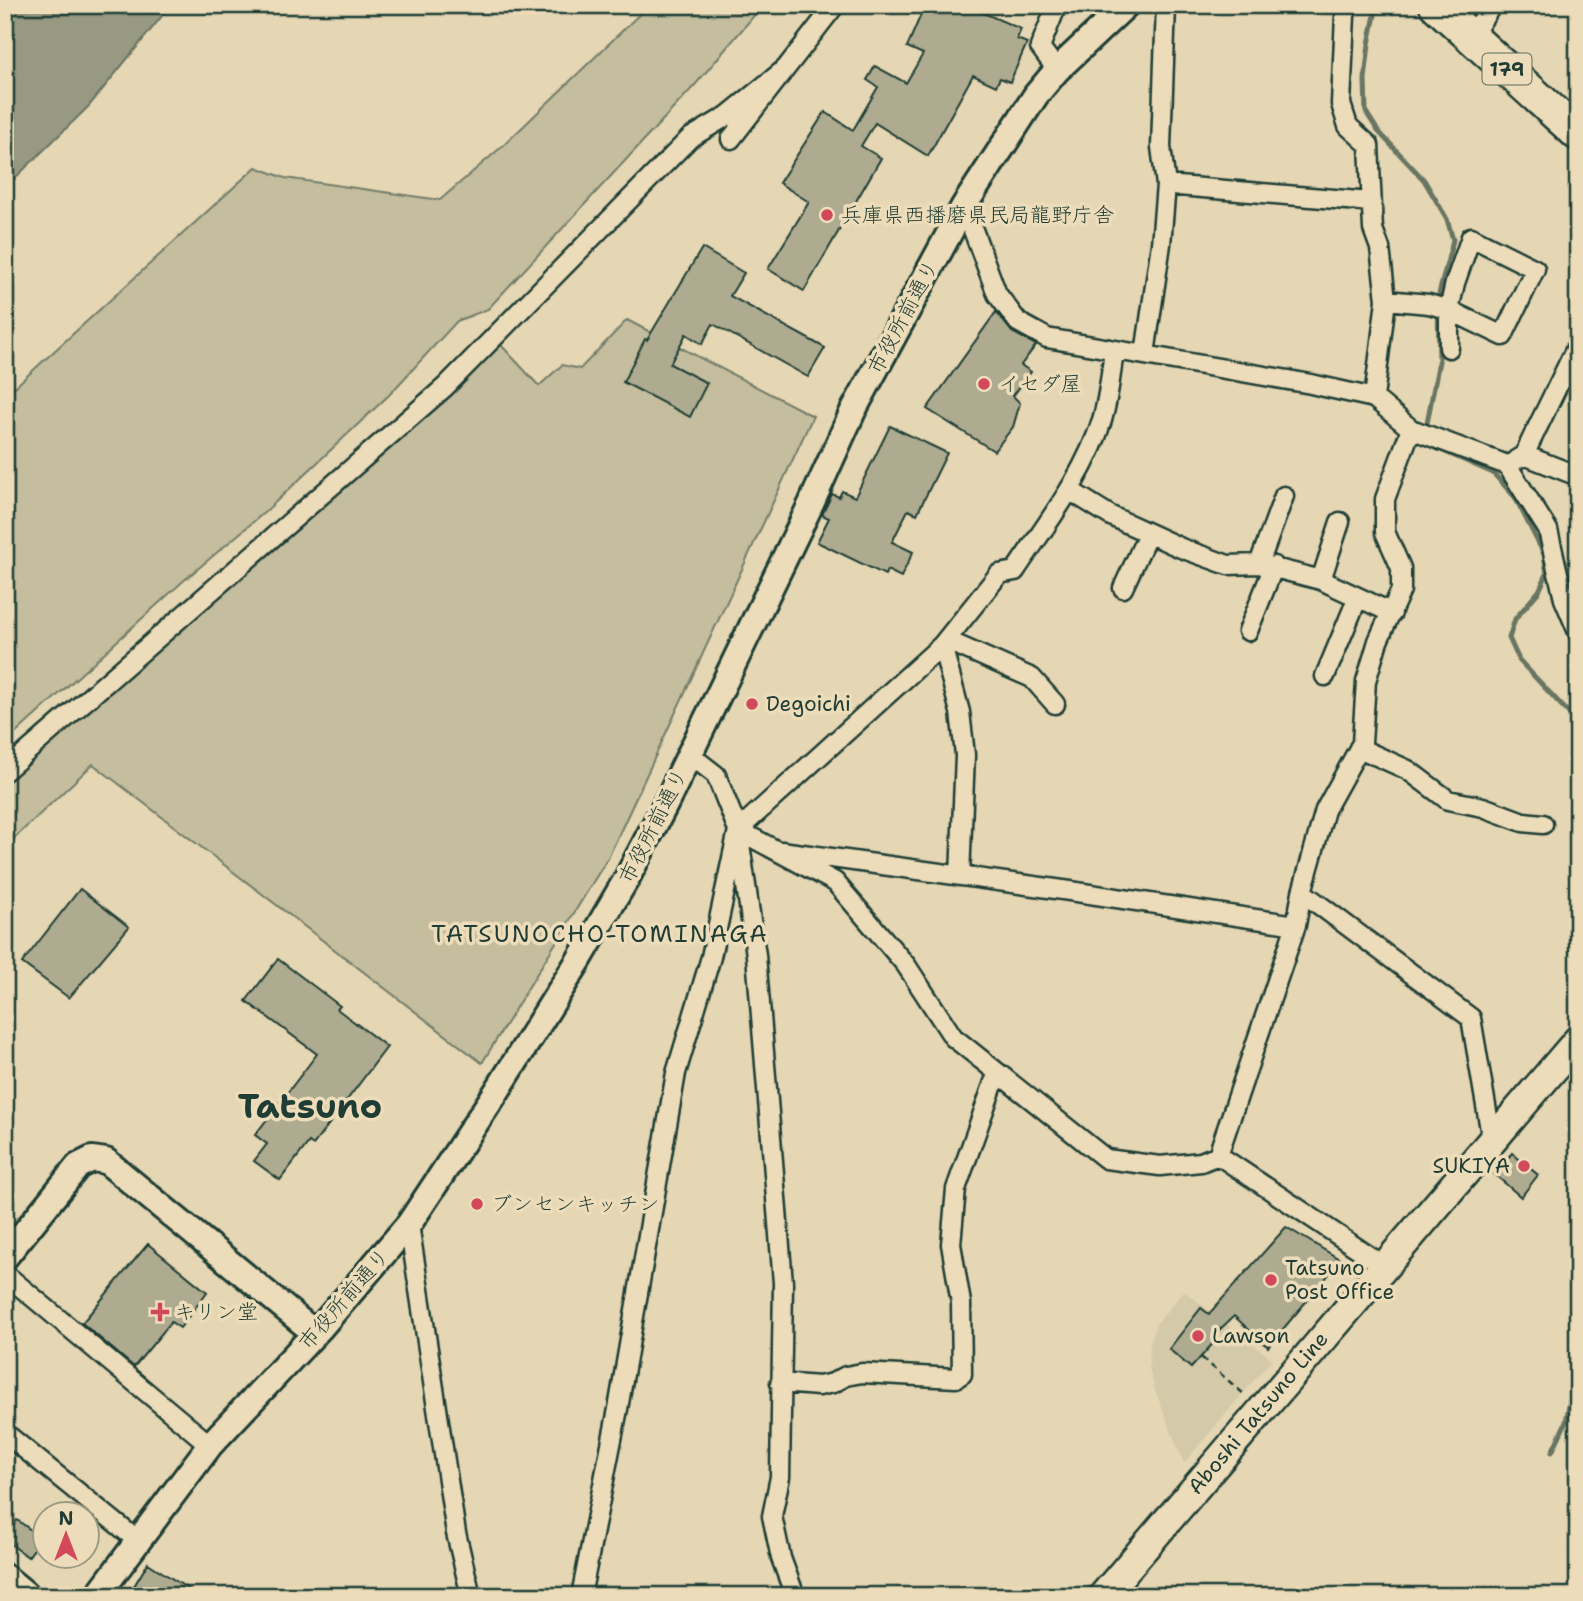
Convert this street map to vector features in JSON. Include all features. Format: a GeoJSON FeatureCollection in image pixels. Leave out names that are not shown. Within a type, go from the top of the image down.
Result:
{"type":"FeatureCollection","features":[{"type":"Feature","properties":{"kind":"highway","name":"179"},"geometry":{"type":"LineString","coordinates":[[1436,5],[1578,134]]}},
{"type":"Feature","properties":{"kind":"main road","name":"Aboshi Tatsuno Line"},"geometry":{"type":"LineString","coordinates":[[1103,1596],[1578,1040]]}},
{"type":"Feature","properties":{"kind":"street"},"geometry":{"type":"LineString","coordinates":[[731,139],[835,5]]}},
{"type":"Feature","properties":{"kind":"street","name":"市役所前通り"},"geometry":{"type":"LineString","coordinates":[[97,1596],[210,1445],[315,1334],[409,1224],[579,960],[627,878],[805,516],[853,411],[964,206],[1015,126],[1057,70],[1126,5]]}},
{"type":"Feature","properties":{"kind":"street"},"geometry":{"type":"LineString","coordinates":[[1145,354],[1161,244],[1166,185],[1161,147],[1166,5]]}},
{"type":"Feature","properties":{"kind":"street"},"geometry":{"type":"LineString","coordinates":[[1349,5],[1345,15],[1341,104],[1348,126],[1369,145],[1373,229],[1380,248],[1386,300],[1374,398]]}},
{"type":"Feature","properties":{"kind":"street"},"geometry":{"type":"LineString","coordinates":[[1471,37],[1492,5]]}},
{"type":"Feature","properties":{"kind":"street"},"geometry":{"type":"LineString","coordinates":[[1054,7],[1040,47],[1057,70]]}},
{"type":"Feature","properties":{"kind":"street"},"geometry":{"type":"LineString","coordinates":[[5,771],[445,387],[690,138],[727,116],[785,69]]}},
{"type":"Feature","properties":{"kind":"street"},"geometry":{"type":"LineString","coordinates":[[1166,185],[1371,202]]}},
{"type":"Feature","properties":{"kind":"street"},"geometry":{"type":"LineString","coordinates":[[964,206],[997,294],[1018,322],[1046,338],[1311,384],[1374,398],[1411,429],[1507,465],[1548,530],[1564,599],[1578,632]]}},
{"type":"Feature","properties":{"kind":"street"},"geometry":{"type":"LineString","coordinates":[[1386,300],[1429,304],[1449,310],[1503,336],[1535,269],[1471,237],[1449,310],[1449,348]]}},
{"type":"Feature","properties":{"kind":"street"},"geometry":{"type":"LineString","coordinates":[[1507,465],[1524,455],[1578,344]]}},
{"type":"Feature","properties":{"kind":"street"},"geometry":{"type":"LineString","coordinates":[[582,1596],[677,1073],[711,957],[738,830],[944,643],[999,574],[1015,571],[1069,490],[1090,451],[1102,419],[1114,350]]}},
{"type":"Feature","properties":{"kind":"street"},"geometry":{"type":"LineString","coordinates":[[1219,1155],[1296,925],[1302,892],[1325,810],[1362,743],[1366,681],[1378,640],[1401,590],[1401,568],[1385,532],[1385,499],[1411,429]]}},
{"type":"Feature","properties":{"kind":"street"},"geometry":{"type":"LineString","coordinates":[[1524,455],[1578,476]]}},
{"type":"Feature","properties":{"kind":"street"},"geometry":{"type":"LineString","coordinates":[[1069,490],[1147,534],[1228,565],[1266,565],[1321,580],[1392,613]]}},
{"type":"Feature","properties":{"kind":"street"},"geometry":{"type":"LineString","coordinates":[[1248,631],[1284,496]]}},
{"type":"Feature","properties":{"kind":"street"},"geometry":{"type":"LineString","coordinates":[[1321,580],[1340,522]]}},
{"type":"Feature","properties":{"kind":"street"},"geometry":{"type":"LineString","coordinates":[[1124,589],[1147,534]]}},
{"type":"Feature","properties":{"kind":"street"},"geometry":{"type":"LineString","coordinates":[[1325,676],[1358,597]]}},
{"type":"Feature","properties":{"kind":"street"},"geometry":{"type":"LineString","coordinates":[[944,643],[1032,678],[1055,704]]}},
{"type":"Feature","properties":{"kind":"street"},"geometry":{"type":"LineString","coordinates":[[944,643],[960,712],[965,755],[960,876]]}},
{"type":"Feature","properties":{"kind":"street"},"geometry":{"type":"LineString","coordinates":[[1359,748],[1408,769],[1448,800],[1483,807],[1523,822],[1543,824]]}},
{"type":"Feature","properties":{"kind":"street"},"geometry":{"type":"LineString","coordinates":[[689,754],[716,775],[738,830],[756,955],[783,1283],[780,1477],[772,1516],[781,1559],[795,1596]]}},
{"type":"Feature","properties":{"kind":"street"},"geometry":{"type":"LineString","coordinates":[[738,830],[835,882],[906,965],[953,1037],[1067,1130],[1107,1159],[1160,1166],[1200,1162],[1219,1155]]}},
{"type":"Feature","properties":{"kind":"street"},"geometry":{"type":"LineString","coordinates":[[781,851],[1296,925]]}},
{"type":"Feature","properties":{"kind":"street"},"geometry":{"type":"LineString","coordinates":[[1302,892],[1471,1018],[1492,1141]]}},
{"type":"Feature","properties":{"kind":"street"},"geometry":{"type":"LineString","coordinates":[[780,1383],[819,1386],[862,1373],[956,1378],[962,1374],[961,1303],[951,1244],[956,1189],[994,1082],[1002,1075]]}},
{"type":"Feature","properties":{"kind":"street"},"geometry":{"type":"LineString","coordinates":[[1219,1155],[1384,1266]]}},
{"type":"Feature","properties":{"kind":"street"},"geometry":{"type":"LineString","coordinates":[[5,1257],[78,1166],[92,1158],[106,1161],[315,1334]]}},
{"type":"Feature","properties":{"kind":"street"},"geometry":{"type":"LineString","coordinates":[[409,1224],[456,1533],[471,1596]]}},
{"type":"Feature","properties":{"kind":"street"},"geometry":{"type":"LineString","coordinates":[[5,1274],[210,1445]]}},
{"type":"Feature","properties":{"kind":"street"},"geometry":{"type":"LineString","coordinates":[[5,1433],[138,1541]]}},
{"type":"Feature","properties":{"kind":"street"},"geometry":{"type":"LineString","coordinates":[[5,1577],[28,1596]]}},
{"type":"Feature","properties":{"kind":"path"},"geometry":{"type":"LineString","coordinates":[[1201,1357],[1247,1397]]}},
{"type":"Feature","properties":{"kind":"shaded area"},"geometry":{"type":"Polygon","coordinates":[[[5,5],[171,5],[89,106],[5,188],[5,5]]]}},
{"type":"Feature","properties":{"kind":"shaded area"},"geometry":{"type":"Polygon","coordinates":[[[649,5],[763,5],[695,85],[488,309],[457,321],[389,395],[266,511],[181,583],[5,743],[5,396],[256,167],[285,178],[440,200],[505,144],[649,5]]]}},
{"type":"Feature","properties":{"kind":"shaded area"},"geometry":{"type":"Polygon","coordinates":[[[627,320],[813,416],[609,856],[482,1063],[93,764],[5,847],[5,783],[379,457],[501,345],[539,386],[562,365],[580,369],[627,320]]]}},
{"type":"Feature","properties":{"kind":"shaded area"},"geometry":{"type":"Polygon","coordinates":[[[1184,1291],[1272,1359],[1184,1463],[1154,1388],[1149,1367],[1150,1344],[1156,1324],[1184,1291]]]}},
{"type":"Feature","properties":{"kind":"building"},"geometry":{"type":"Polygon","coordinates":[[[925,5],[965,5],[1021,29],[1017,39],[1027,43],[1010,82],[1000,78],[996,86],[973,75],[928,156],[875,123],[861,146],[881,158],[804,291],[768,269],[809,202],[779,183],[825,112],[853,130],[878,87],[867,80],[875,66],[906,83],[923,54],[907,47],[925,5]]]}},
{"type":"Feature","properties":{"kind":"building"},"geometry":{"type":"Polygon","coordinates":[[[702,248],[744,273],[730,296],[825,348],[808,377],[713,324],[702,344],[686,334],[670,364],[707,383],[690,417],[623,382],[645,339],[647,340],[702,248]]]}},
{"type":"Feature","properties":{"kind":"building","name":"イセダ屋"},"geometry":{"type":"Polygon","coordinates":[[[996,312],[1012,332],[1036,345],[1021,365],[1031,372],[1013,396],[1020,403],[1013,427],[994,451],[927,409],[996,312]]]}},
{"type":"Feature","properties":{"kind":"building"},"geometry":{"type":"Polygon","coordinates":[[[890,426],[947,453],[917,514],[908,510],[892,542],[913,552],[901,577],[887,570],[885,575],[817,542],[829,518],[822,515],[832,494],[839,497],[842,491],[855,497],[890,426]]]}},
{"type":"Feature","properties":{"kind":"building"},"geometry":{"type":"Polygon","coordinates":[[[80,889],[129,927],[69,998],[22,963],[80,889]]]}},
{"type":"Feature","properties":{"kind":"building"},"geometry":{"type":"Polygon","coordinates":[[[278,959],[340,1006],[337,1009],[387,1047],[313,1145],[309,1142],[280,1180],[254,1161],[267,1144],[255,1135],[317,1054],[246,1001],[278,959]]]}},
{"type":"Feature","properties":{"kind":"building"},"geometry":{"type":"Polygon","coordinates":[[[1512,1153],[1538,1175],[1521,1197],[1494,1174],[1512,1153]]]}},
{"type":"Feature","properties":{"kind":"building"},"geometry":{"type":"Polygon","coordinates":[[[1286,1227],[1341,1260],[1268,1347],[1234,1316],[1217,1332],[1216,1340],[1191,1368],[1169,1349],[1201,1308],[1209,1314],[1286,1227]]]}},
{"type":"Feature","properties":{"kind":"building"},"geometry":{"type":"Polygon","coordinates":[[[148,1244],[207,1292],[180,1328],[171,1322],[134,1367],[82,1323],[148,1244]]]}},
{"type":"Feature","properties":{"kind":"building"},"geometry":{"type":"Polygon","coordinates":[[[17,1520],[32,1531],[32,1552],[28,1557],[5,1540],[5,1535],[17,1520]]]}},
{"type":"Feature","properties":{"kind":"building"},"geometry":{"type":"Polygon","coordinates":[[[148,1563],[199,1596],[128,1596],[148,1563]]]}},
{"type":"Feature","properties":{"kind":"waterway"},"geometry":{"type":"LineString","coordinates":[[1377,5],[1365,79],[1366,112],[1378,131],[1424,180],[1447,219],[1453,240],[1438,298],[1439,361],[1427,423]]}},
{"type":"Feature","properties":{"kind":"waterway"},"geometry":{"type":"LineString","coordinates":[[1434,447],[1493,473],[1515,497],[1544,554],[1547,574],[1539,591],[1515,619],[1509,638],[1519,660],[1578,723]]}},
{"type":"Feature","properties":{"kind":"waterway"},"geometry":{"type":"LineString","coordinates":[[1552,1452],[1566,1422],[1578,1358]]}},
{"type":"Feature","properties":{"kind":"place","name":"兵庫県西播磨県民局龍野庁舎"},"geometry":{"type":"Point","coordinates":[827,215]}},
{"type":"Feature","properties":{"kind":"place","name":"イセダ屋"},"geometry":{"type":"Point","coordinates":[984,384]}},
{"type":"Feature","properties":{"kind":"place","name":"Degoichi"},"geometry":{"type":"Point","coordinates":[752,704]}},
{"type":"Feature","properties":{"kind":"place","name":"SUKIYA"},"geometry":{"type":"Point","coordinates":[1524,1166]}},
{"type":"Feature","properties":{"kind":"place","name":"ブンセンキッチン"},"geometry":{"type":"Point","coordinates":[477,1204]}},
{"type":"Feature","properties":{"kind":"place","name":"Tatsuno Post Office"},"geometry":{"type":"Point","coordinates":[1271,1280]}},
{"type":"Feature","properties":{"kind":"place","name":"キリン堂"},"geometry":{"type":"Point","coordinates":[160,1312]}},
{"type":"Feature","properties":{"kind":"place","name":"Lawson"},"geometry":{"type":"Point","coordinates":[1198,1336]}},
{"type":"Feature","properties":{"kind":"district","name":"TATSUNOCHO-TOMINAGA"},"geometry":{"type":"Point","coordinates":[600,934]}},
{"type":"Feature","properties":{"kind":"district","name":"Tatsuno"},"geometry":{"type":"Point","coordinates":[310,1106]}}]}
